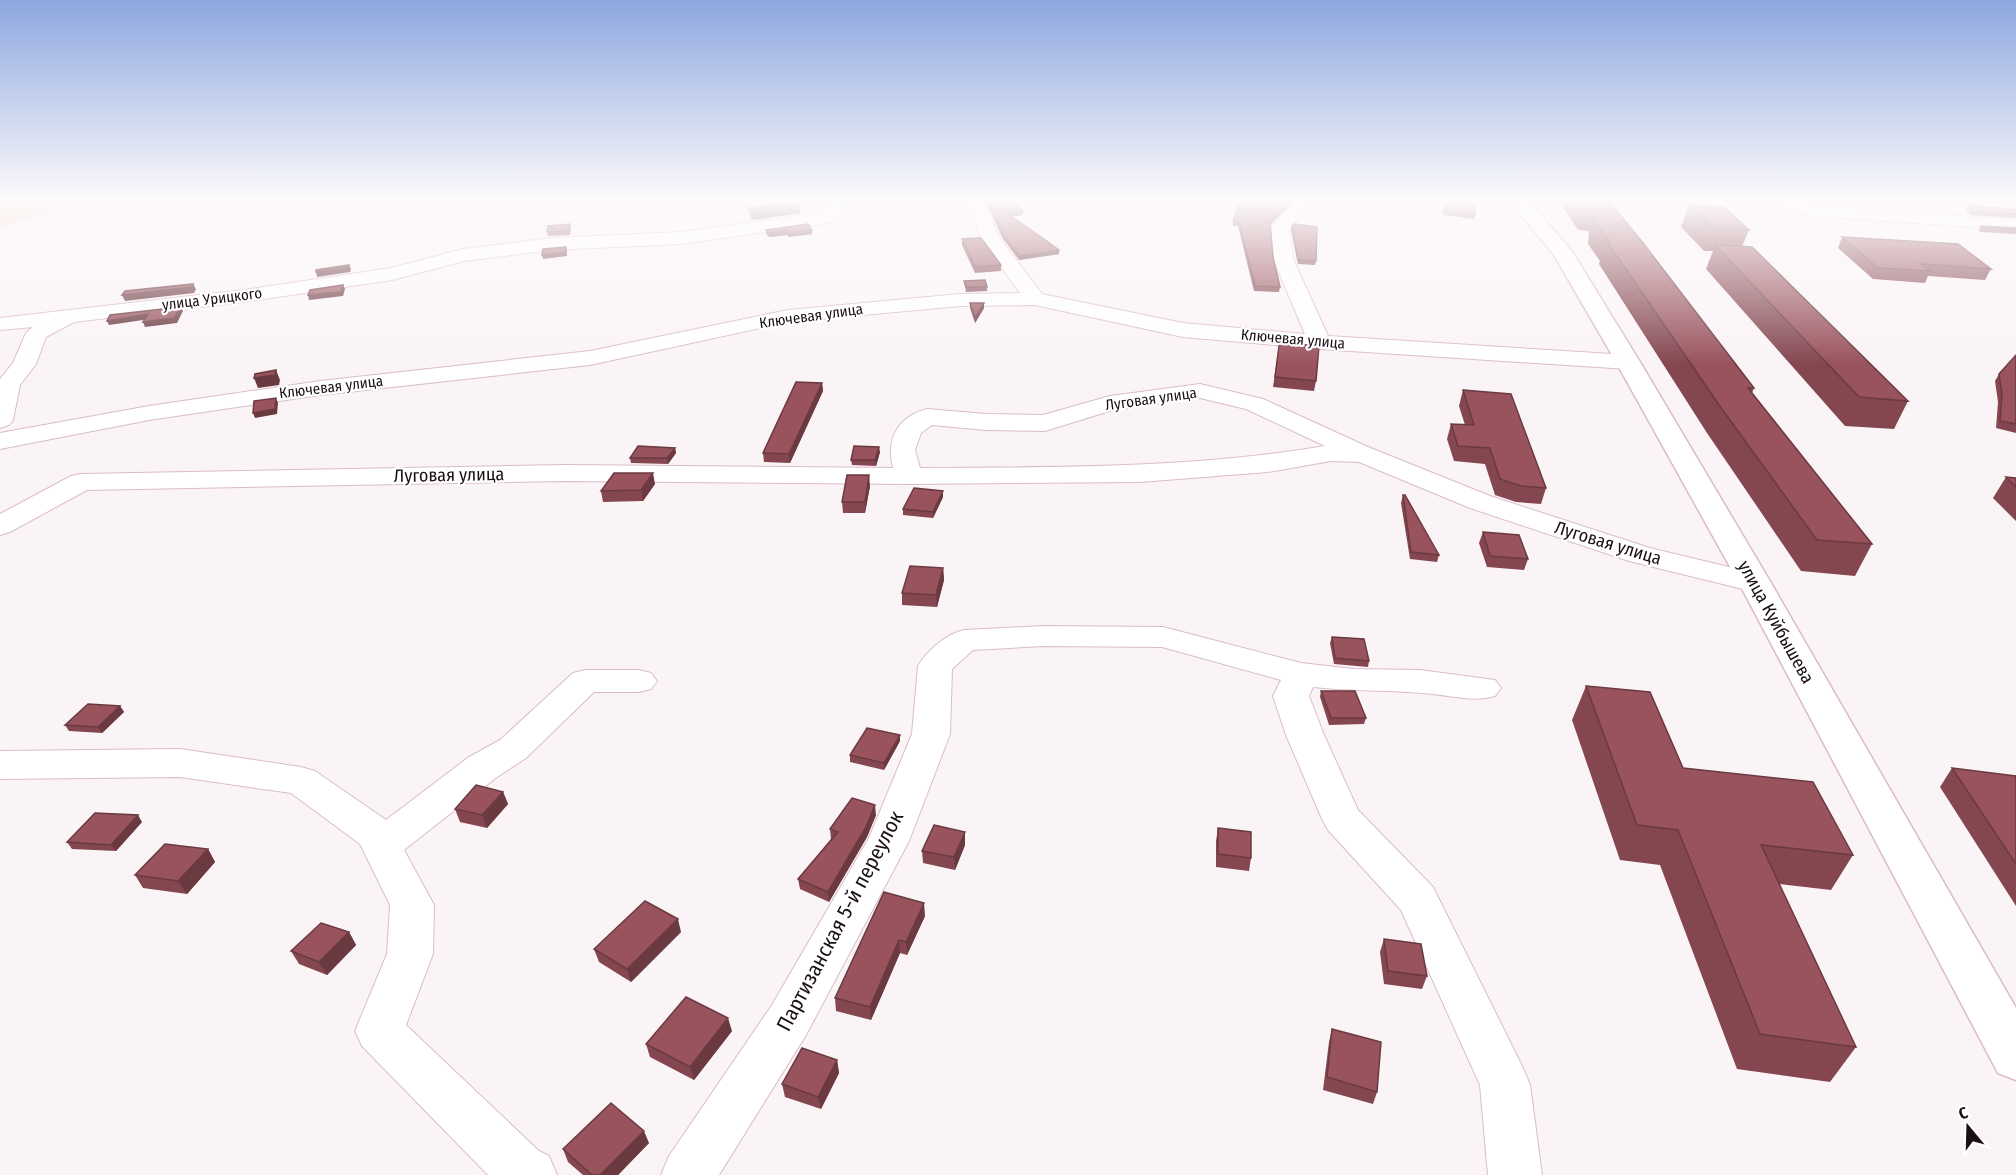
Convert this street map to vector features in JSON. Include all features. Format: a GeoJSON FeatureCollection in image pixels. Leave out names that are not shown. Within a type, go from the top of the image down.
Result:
{"type":"FeatureCollection","features":[{"type":"Feature","properties":{"kind":"main road","name":"улица Куйбышева"},"geometry":{"type":"LineString","coordinates":[[1564,255],[1755,583],[2016,1056]]}},
{"type":"Feature","properties":{"kind":"street","name":"улица Урицкого"},"geometry":{"type":"LineString","coordinates":[[0,324],[251,295],[392,274],[464,255]]}},
{"type":"Feature","properties":{"kind":"street"},"geometry":{"type":"LineString","coordinates":[[1000,255],[1035,299]]}},
{"type":"Feature","properties":{"kind":"street"},"geometry":{"type":"LineString","coordinates":[[1283,255],[1301,304],[1320,342]]}},
{"type":"Feature","properties":{"kind":"street","name":"Ключевая улица"},"geometry":{"type":"LineString","coordinates":[[0,441],[84,428],[149,413],[320,388],[590,358],[788,316],[960,300],[1035,299],[1183,330],[1320,342],[1628,362]]}},
{"type":"Feature","properties":{"kind":"street","name":"улица Урицкого"},"geometry":{"type":"LineString","coordinates":[[0,420],[8,385],[24,364],[38,333],[70,316]]}},
{"type":"Feature","properties":{"kind":"street","name":"Луговая улица"},"geometry":{"type":"LineString","coordinates":[[908,476],[902,450],[909,429],[927,417],[986,422],[1045,423],[1110,403],[1200,391],[1254,404],[1363,454],[1480,502],[1640,555],[1755,583]]}},
{"type":"Feature","properties":{"kind":"street","name":"Луговая улица"},"geometry":{"type":"LineString","coordinates":[[0,526],[81,482],[565,473],[908,476],[1140,474],[1268,464],[1331,453],[1363,454]]}},
{"type":"Feature","properties":{"kind":"street","name":"Партизанская 5-й переулок"},"geometry":{"type":"LineString","coordinates":[[688,1175],[789,1020],[888,841],[931,734],[935,666],[964,640],[1044,636],[1162,637],[1301,674],[1354,680],[1420,681],[1484,688]]}},
{"type":"Feature","properties":{"kind":"street"},"geometry":{"type":"LineString","coordinates":[[1301,674],[1291,696],[1305,735],[1342,819],[1418,899],[1505,1084],[1515,1175]]}},
{"type":"Feature","properties":{"kind":"street"},"geometry":{"type":"LineString","coordinates":[[381,846],[483,767],[513,749],[585,681],[639,681]]}},
{"type":"Feature","properties":{"kind":"street"},"geometry":{"type":"LineString","coordinates":[[0,765],[180,763],[301,781],[375,834],[412,905],[410,954],[379,1031],[520,1170],[530,1175]]}},
{"type":"Feature","properties":{"kind":"building"},"geometry":{"type":"Polygon","coordinates":[[[969,255],[993,255],[1001,265],[975,267],[969,255]]]}},
{"type":"Feature","properties":{"kind":"building"},"geometry":{"type":"Polygon","coordinates":[[[1247,255],[1273,255],[1280,287],[1255,286],[1247,255]]]}},
{"type":"Feature","properties":{"kind":"building"},"geometry":{"type":"Polygon","coordinates":[[[1297,255],[1316,255],[1316,261],[1298,260],[1297,255]]]}},
{"type":"Feature","properties":{"kind":"building"},"geometry":{"type":"Polygon","coordinates":[[[1616,255],[1652,255],[1754,388],[1748,388],[1872,544],[1817,540],[1719,405],[1616,255]]]}},
{"type":"Feature","properties":{"kind":"building"},"geometry":{"type":"Polygon","coordinates":[[[1724,255],[1760,255],[1908,401],[1859,397],[1724,255]]]}},
{"type":"Feature","properties":{"kind":"building"},"geometry":{"type":"Polygon","coordinates":[[[1863,255],[1972,255],[1991,269],[1921,264],[1931,271],[1878,268],[1863,255]]]}},
{"type":"Feature","properties":{"kind":"building"},"geometry":{"type":"Polygon","coordinates":[[[349,265],[348,267],[316,272],[316,270],[349,265]]]}},
{"type":"Feature","properties":{"kind":"building"},"geometry":{"type":"Polygon","coordinates":[[[985,280],[987,287],[966,287],[964,281],[985,280]]]}},
{"type":"Feature","properties":{"kind":"building"},"geometry":{"type":"Polygon","coordinates":[[[193,284],[191,287],[122,295],[125,291],[193,284]]]}},
{"type":"Feature","properties":{"kind":"building"},"geometry":{"type":"Polygon","coordinates":[[[343,285],[341,292],[308,295],[310,290],[343,285]]]}},
{"type":"Feature","properties":{"kind":"building"},"geometry":{"type":"Polygon","coordinates":[[[970,303],[984,303],[975,318],[970,303]]]}},
{"type":"Feature","properties":{"kind":"building"},"geometry":{"type":"Polygon","coordinates":[[[181,307],[174,318],[143,322],[148,314],[107,321],[110,315],[181,307]]]}},
{"type":"Feature","properties":{"kind":"building"},"geometry":{"type":"Polygon","coordinates":[[[1280,338],[1297,339],[1299,344],[1319,346],[1316,381],[1275,377],[1280,338]]]}},
{"type":"Feature","properties":{"kind":"building"},"geometry":{"type":"Polygon","coordinates":[[[2016,355],[2016,424],[2000,421],[2002,395],[1999,374],[2016,355]]]}},
{"type":"Feature","properties":{"kind":"building"},"geometry":{"type":"Polygon","coordinates":[[[276,370],[275,375],[254,378],[255,374],[276,370]]]}},
{"type":"Feature","properties":{"kind":"building"},"geometry":{"type":"Polygon","coordinates":[[[796,382],[822,383],[789,454],[763,453],[796,382]]]}},
{"type":"Feature","properties":{"kind":"building"},"geometry":{"type":"Polygon","coordinates":[[[1463,390],[1511,394],[1546,488],[1521,486],[1500,479],[1490,448],[1458,446],[1451,424],[1474,425],[1463,390]]]}},
{"type":"Feature","properties":{"kind":"building"},"geometry":{"type":"Polygon","coordinates":[[[276,398],[275,409],[253,413],[254,401],[276,398]]]}},
{"type":"Feature","properties":{"kind":"building"},"geometry":{"type":"Polygon","coordinates":[[[638,446],[675,448],[667,458],[630,458],[638,446]]]}},
{"type":"Feature","properties":{"kind":"building"},"geometry":{"type":"Polygon","coordinates":[[[854,446],[879,447],[875,460],[851,460],[854,446]]]}},
{"type":"Feature","properties":{"kind":"building"},"geometry":{"type":"Polygon","coordinates":[[[614,473],[653,473],[641,490],[601,491],[614,473]]]}},
{"type":"Feature","properties":{"kind":"building"},"geometry":{"type":"Polygon","coordinates":[[[847,475],[869,475],[865,502],[842,502],[847,475]]]}},
{"type":"Feature","properties":{"kind":"building"},"geometry":{"type":"Polygon","coordinates":[[[2006,477],[2016,478],[2016,487],[2006,477]]]}},
{"type":"Feature","properties":{"kind":"building"},"geometry":{"type":"Polygon","coordinates":[[[914,488],[943,491],[933,512],[903,509],[914,488]]]}},
{"type":"Feature","properties":{"kind":"building"},"geometry":{"type":"Polygon","coordinates":[[[1403,495],[1405,495],[1439,555],[1411,552],[1403,495]]]}},
{"type":"Feature","properties":{"kind":"building"},"geometry":{"type":"Polygon","coordinates":[[[1483,532],[1519,535],[1528,559],[1490,556],[1483,532]]]}},
{"type":"Feature","properties":{"kind":"building"},"geometry":{"type":"Polygon","coordinates":[[[910,566],[943,568],[936,595],[902,593],[910,566]]]}},
{"type":"Feature","properties":{"kind":"building"},"geometry":{"type":"Polygon","coordinates":[[[1332,637],[1364,639],[1369,661],[1335,658],[1332,637]]]}},
{"type":"Feature","properties":{"kind":"building"},"geometry":{"type":"Polygon","coordinates":[[[1586,686],[1650,692],[1683,768],[1813,782],[1853,855],[1761,845],[1856,1047],[1760,1034],[1678,830],[1637,825],[1586,686]]]}},
{"type":"Feature","properties":{"kind":"building"},"geometry":{"type":"Polygon","coordinates":[[[1321,691],[1355,691],[1366,718],[1331,718],[1321,691]]]}},
{"type":"Feature","properties":{"kind":"building"},"geometry":{"type":"Polygon","coordinates":[[[88,704],[120,706],[98,727],[65,725],[88,704]]]}},
{"type":"Feature","properties":{"kind":"building"},"geometry":{"type":"Polygon","coordinates":[[[867,728],[900,735],[884,763],[850,755],[867,728]]]}},
{"type":"Feature","properties":{"kind":"building"},"geometry":{"type":"Polygon","coordinates":[[[1952,768],[2016,776],[2016,864],[1952,768]]]}},
{"type":"Feature","properties":{"kind":"building"},"geometry":{"type":"Polygon","coordinates":[[[476,785],[503,792],[482,815],[455,809],[476,785]]]}},
{"type":"Feature","properties":{"kind":"building"},"geometry":{"type":"Polygon","coordinates":[[[852,798],[875,805],[866,827],[828,892],[798,879],[838,832],[830,829],[852,798]]]}},
{"type":"Feature","properties":{"kind":"building"},"geometry":{"type":"Polygon","coordinates":[[[95,813],[138,815],[111,845],[67,842],[95,813]]]}},
{"type":"Feature","properties":{"kind":"building"},"geometry":{"type":"Polygon","coordinates":[[[934,825],[965,832],[954,857],[922,851],[934,825]]]}},
{"type":"Feature","properties":{"kind":"building"},"geometry":{"type":"Polygon","coordinates":[[[1218,828],[1251,832],[1251,858],[1218,854],[1218,828]]]}},
{"type":"Feature","properties":{"kind":"building"},"geometry":{"type":"Polygon","coordinates":[[[165,844],[208,849],[178,881],[135,875],[165,844]]]}},
{"type":"Feature","properties":{"kind":"building"},"geometry":{"type":"Polygon","coordinates":[[[884,892],[924,903],[906,942],[899,940],[870,1007],[835,998],[884,892]]]}},
{"type":"Feature","properties":{"kind":"building"},"geometry":{"type":"Polygon","coordinates":[[[645,901],[678,919],[627,969],[594,949],[645,901]]]}},
{"type":"Feature","properties":{"kind":"building"},"geometry":{"type":"Polygon","coordinates":[[[321,923],[349,932],[319,962],[291,951],[321,923]]]}},
{"type":"Feature","properties":{"kind":"building"},"geometry":{"type":"Polygon","coordinates":[[[1384,939],[1421,944],[1427,976],[1388,971],[1384,939]]]}},
{"type":"Feature","properties":{"kind":"building"},"geometry":{"type":"Polygon","coordinates":[[[686,997],[728,1018],[690,1067],[646,1044],[686,997]]]}},
{"type":"Feature","properties":{"kind":"building"},"geometry":{"type":"Polygon","coordinates":[[[1332,1029],[1381,1042],[1377,1092],[1327,1077],[1332,1029]]]}},
{"type":"Feature","properties":{"kind":"building"},"geometry":{"type":"Polygon","coordinates":[[[802,1048],[837,1060],[818,1097],[782,1084],[802,1048]]]}},
{"type":"Feature","properties":{"kind":"building"},"geometry":{"type":"Polygon","coordinates":[[[611,1103],[644,1131],[600,1175],[592,1175],[563,1149],[611,1103]]]}}]}
